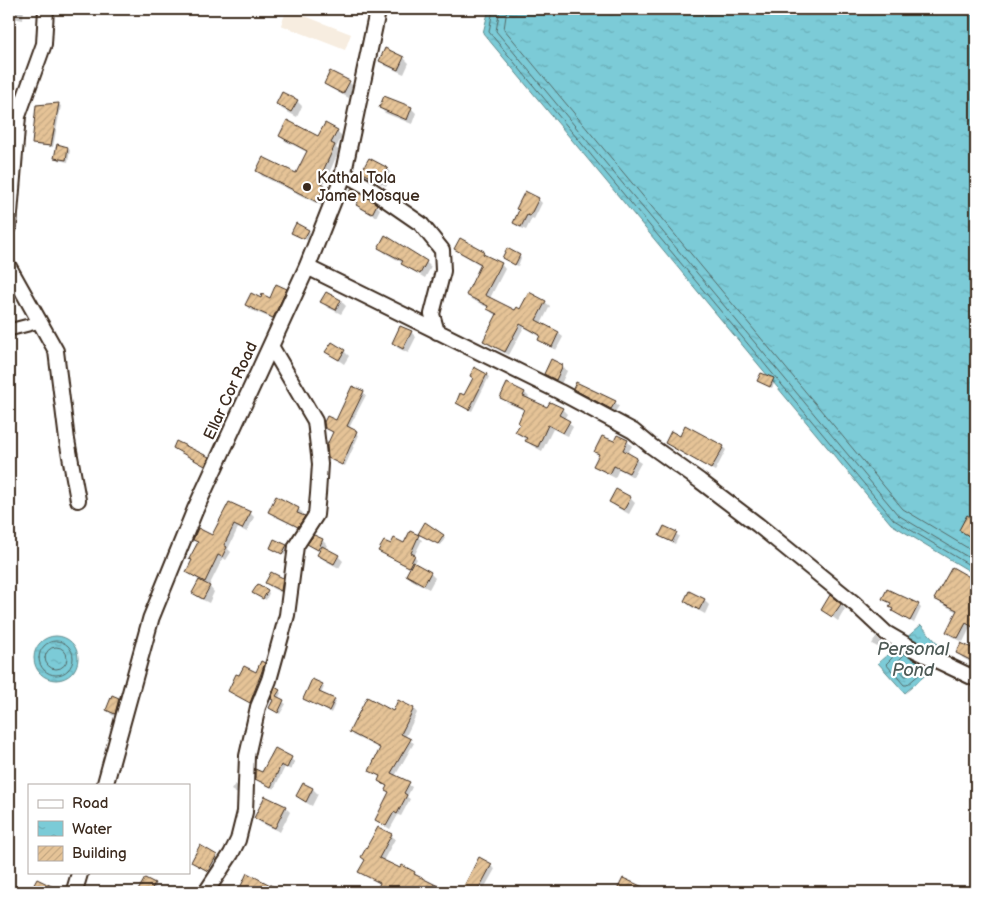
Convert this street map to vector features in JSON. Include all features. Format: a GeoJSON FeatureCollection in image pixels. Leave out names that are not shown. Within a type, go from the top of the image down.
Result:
{"type":"FeatureCollection","features":[{"type":"Feature","properties":{"kind":"main road","name":"Ellar Cor Road"},"geometry":{"type":"LineString","coordinates":[[105,784],[151,618],[195,510],[307,267],[342,179],[378,9]]}},
{"type":"Feature","properties":{"kind":"main road"},"geometry":{"type":"LineString","coordinates":[[74,892],[79,874]]}},
{"type":"Feature","properties":{"kind":"street"},"geometry":{"type":"LineString","coordinates":[[9,226],[18,116],[44,44],[46,9]]}},
{"type":"Feature","properties":{"kind":"street"},"geometry":{"type":"LineString","coordinates":[[350,177],[421,224],[442,250],[443,271],[432,314],[437,332]]}},
{"type":"Feature","properties":{"kind":"street"},"geometry":{"type":"LineString","coordinates":[[9,266],[56,351],[67,440],[78,500]]}},
{"type":"Feature","properties":{"kind":"street"},"geometry":{"type":"LineString","coordinates":[[307,267],[560,392],[633,431],[758,525],[855,604],[886,633],[917,651],[976,679]]}},
{"type":"Feature","properties":{"kind":"street"},"geometry":{"type":"LineString","coordinates":[[9,330],[40,322]]}},
{"type":"Feature","properties":{"kind":"street"},"geometry":{"type":"LineString","coordinates":[[206,892],[238,840],[245,812],[247,756],[258,707],[269,680],[287,615],[296,546],[316,515],[320,464],[315,421],[271,346]]}},
{"type":"Feature","properties":{"kind":"shaded area"},"geometry":{"type":"Polygon","coordinates":[[[287,9],[351,34],[345,50],[281,25],[287,9]]]}},
{"type":"Feature","properties":{"kind":"water"},"geometry":{"type":"Polygon","coordinates":[[[489,9],[976,9],[976,575],[891,524],[483,33],[489,9]]]}},
{"type":"Feature","properties":{"kind":"water","name":"Personal Pond"},"geometry":{"type":"Polygon","coordinates":[[[921,625],[948,655],[905,693],[878,663],[921,625]]]}},
{"type":"Feature","properties":{"kind":"water"},"geometry":{"type":"Polygon","coordinates":[[[52,636],[60,636],[72,642],[78,658],[72,674],[60,680],[52,680],[40,674],[34,662],[34,654],[40,642],[52,636]]]}},
{"type":"Feature","properties":{"kind":"building"},"geometry":{"type":"Polygon","coordinates":[[[385,48],[404,57],[398,70],[379,61],[385,48]]]}},
{"type":"Feature","properties":{"kind":"building"},"geometry":{"type":"Polygon","coordinates":[[[330,71],[350,81],[343,94],[324,84],[330,71]]]}},
{"type":"Feature","properties":{"kind":"building"},"geometry":{"type":"Polygon","coordinates":[[[282,92],[298,100],[291,112],[276,104],[282,92]]]}},
{"type":"Feature","properties":{"kind":"building"},"geometry":{"type":"Polygon","coordinates":[[[384,96],[412,107],[407,120],[379,108],[384,96]]]}},
{"type":"Feature","properties":{"kind":"building"},"geometry":{"type":"Polygon","coordinates":[[[59,103],[51,146],[32,144],[36,105],[59,103]]]}},
{"type":"Feature","properties":{"kind":"building"},"geometry":{"type":"Polygon","coordinates":[[[287,120],[318,136],[325,123],[338,130],[331,143],[335,145],[318,182],[325,185],[317,202],[256,171],[263,157],[296,173],[307,151],[279,136],[287,120]]]}},
{"type":"Feature","properties":{"kind":"building"},"geometry":{"type":"Polygon","coordinates":[[[57,144],[68,147],[66,160],[54,158],[57,144]]]}},
{"type":"Feature","properties":{"kind":"building"},"geometry":{"type":"Polygon","coordinates":[[[369,158],[388,168],[381,182],[361,172],[369,158]]]}},
{"type":"Feature","properties":{"kind":"building"},"geometry":{"type":"Polygon","coordinates":[[[352,188],[377,204],[372,214],[356,205],[358,202],[348,198],[352,188]]]}},
{"type":"Feature","properties":{"kind":"building"},"geometry":{"type":"Polygon","coordinates":[[[525,191],[539,198],[530,216],[527,215],[521,227],[513,223],[519,210],[516,209],[525,191]]]}},
{"type":"Feature","properties":{"kind":"building"},"geometry":{"type":"Polygon","coordinates":[[[296,223],[309,230],[304,239],[291,233],[296,223]]]}},
{"type":"Feature","properties":{"kind":"building"},"geometry":{"type":"Polygon","coordinates":[[[385,235],[427,261],[420,274],[401,264],[403,261],[378,248],[385,235]]]}},
{"type":"Feature","properties":{"kind":"building"},"geometry":{"type":"Polygon","coordinates":[[[460,238],[484,251],[483,254],[502,263],[485,295],[515,310],[517,307],[520,309],[529,292],[546,301],[536,320],[559,332],[552,347],[538,340],[540,335],[520,324],[505,352],[483,341],[497,314],[487,309],[488,306],[466,295],[481,264],[454,249],[460,238]]]}},
{"type":"Feature","properties":{"kind":"building"},"geometry":{"type":"Polygon","coordinates":[[[507,248],[520,255],[515,265],[502,258],[507,248]]]}},
{"type":"Feature","properties":{"kind":"building"},"geometry":{"type":"Polygon","coordinates":[[[276,284],[287,289],[273,318],[245,305],[251,293],[261,298],[262,294],[270,298],[276,284]]]}},
{"type":"Feature","properties":{"kind":"building"},"geometry":{"type":"Polygon","coordinates":[[[326,292],[341,300],[336,310],[320,302],[326,292]]]}},
{"type":"Feature","properties":{"kind":"building"},"geometry":{"type":"Polygon","coordinates":[[[400,326],[412,331],[403,349],[392,343],[400,326]]]}},
{"type":"Feature","properties":{"kind":"building"},"geometry":{"type":"Polygon","coordinates":[[[332,342],[345,350],[339,360],[325,352],[332,342]]]}},
{"type":"Feature","properties":{"kind":"building"},"geometry":{"type":"Polygon","coordinates":[[[551,359],[563,365],[556,380],[544,374],[551,359]]]}},
{"type":"Feature","properties":{"kind":"building"},"geometry":{"type":"Polygon","coordinates":[[[474,367],[487,374],[469,410],[456,403],[460,393],[464,395],[473,378],[470,376],[474,367]]]}},
{"type":"Feature","properties":{"kind":"building"},"geometry":{"type":"Polygon","coordinates":[[[761,373],[774,378],[770,387],[757,381],[761,373]]]}},
{"type":"Feature","properties":{"kind":"building"},"geometry":{"type":"Polygon","coordinates":[[[576,382],[616,401],[611,409],[573,389],[576,382]]]}},
{"type":"Feature","properties":{"kind":"building"},"geometry":{"type":"Polygon","coordinates":[[[507,383],[525,392],[523,396],[547,407],[550,402],[563,408],[559,415],[570,421],[563,433],[548,425],[538,447],[525,441],[527,438],[515,432],[520,424],[518,423],[524,409],[500,398],[507,383]]]}},
{"type":"Feature","properties":{"kind":"building"},"geometry":{"type":"Polygon","coordinates":[[[352,386],[364,391],[347,426],[357,431],[342,465],[328,458],[327,445],[333,432],[325,428],[324,422],[327,416],[336,420],[352,386]]]}},
{"type":"Feature","properties":{"kind":"building"},"geometry":{"type":"Polygon","coordinates":[[[685,425],[724,446],[711,469],[665,443],[671,431],[680,436],[685,425]]]}},
{"type":"Feature","properties":{"kind":"building"},"geometry":{"type":"Polygon","coordinates":[[[617,435],[628,440],[623,450],[637,458],[629,473],[614,466],[610,474],[593,466],[599,454],[594,452],[602,436],[614,441],[617,435]]]}},
{"type":"Feature","properties":{"kind":"building"},"geometry":{"type":"Polygon","coordinates":[[[176,441],[209,457],[205,466],[173,448],[176,441]]]}},
{"type":"Feature","properties":{"kind":"building"},"geometry":{"type":"Polygon","coordinates":[[[616,489],[631,497],[624,510],[609,502],[616,489]]]}},
{"type":"Feature","properties":{"kind":"building"},"geometry":{"type":"Polygon","coordinates":[[[276,496],[299,508],[297,513],[305,516],[298,527],[268,512],[276,496]]]}},
{"type":"Feature","properties":{"kind":"building"},"geometry":{"type":"Polygon","coordinates":[[[229,502],[251,512],[242,529],[234,525],[224,545],[227,547],[222,557],[218,555],[205,582],[186,572],[192,560],[189,559],[198,542],[193,540],[198,528],[212,535],[229,502]]]}},
{"type":"Feature","properties":{"kind":"building"},"geometry":{"type":"Polygon","coordinates":[[[967,515],[976,520],[976,532],[972,530],[969,536],[959,530],[967,515]]]}},
{"type":"Feature","properties":{"kind":"building"},"geometry":{"type":"Polygon","coordinates":[[[425,522],[444,535],[438,544],[418,534],[425,522]]]}},
{"type":"Feature","properties":{"kind":"building"},"geometry":{"type":"Polygon","coordinates":[[[664,526],[677,532],[672,542],[659,536],[664,526]]]}},
{"type":"Feature","properties":{"kind":"building"},"geometry":{"type":"Polygon","coordinates":[[[410,531],[419,535],[411,553],[415,555],[409,567],[378,551],[384,541],[391,544],[394,538],[404,543],[410,531]]]}},
{"type":"Feature","properties":{"kind":"building"},"geometry":{"type":"Polygon","coordinates":[[[314,535],[323,539],[318,550],[307,544],[314,535]]]}},
{"type":"Feature","properties":{"kind":"building"},"geometry":{"type":"Polygon","coordinates":[[[274,539],[287,545],[282,554],[270,548],[274,539]]]}},
{"type":"Feature","properties":{"kind":"building"},"geometry":{"type":"Polygon","coordinates":[[[322,546],[339,555],[334,564],[317,555],[322,546]]]}},
{"type":"Feature","properties":{"kind":"building"},"geometry":{"type":"Polygon","coordinates":[[[413,562],[431,572],[424,585],[406,575],[413,562]]]}},
{"type":"Feature","properties":{"kind":"building"},"geometry":{"type":"Polygon","coordinates":[[[952,567],[975,580],[971,587],[976,590],[976,629],[966,623],[958,638],[946,632],[957,610],[934,599],[952,567]]]}},
{"type":"Feature","properties":{"kind":"building"},"geometry":{"type":"Polygon","coordinates":[[[271,572],[283,578],[281,591],[265,583],[271,572]]]}},
{"type":"Feature","properties":{"kind":"building"},"geometry":{"type":"Polygon","coordinates":[[[199,580],[210,586],[203,599],[192,593],[199,580]]]}},
{"type":"Feature","properties":{"kind":"building"},"geometry":{"type":"Polygon","coordinates":[[[258,584],[268,590],[263,599],[252,593],[258,584]]]}},
{"type":"Feature","properties":{"kind":"building"},"geometry":{"type":"Polygon","coordinates":[[[887,589],[919,604],[910,621],[892,611],[893,609],[889,607],[891,603],[882,599],[887,589]]]}},
{"type":"Feature","properties":{"kind":"building"},"geometry":{"type":"Polygon","coordinates":[[[689,591],[705,599],[699,610],[684,601],[689,591]]]}},
{"type":"Feature","properties":{"kind":"building"},"geometry":{"type":"Polygon","coordinates":[[[830,595],[841,604],[832,617],[821,610],[830,595]]]}},
{"type":"Feature","properties":{"kind":"building"},"geometry":{"type":"Polygon","coordinates":[[[961,643],[976,650],[976,663],[956,653],[961,643]]]}},
{"type":"Feature","properties":{"kind":"building"},"geometry":{"type":"Polygon","coordinates":[[[261,661],[265,663],[250,703],[228,691],[236,674],[239,675],[244,666],[256,672],[261,661]]]}},
{"type":"Feature","properties":{"kind":"building"},"geometry":{"type":"Polygon","coordinates":[[[312,679],[323,684],[319,692],[335,699],[329,711],[303,699],[312,679]]]}},
{"type":"Feature","properties":{"kind":"building"},"geometry":{"type":"Polygon","coordinates":[[[275,687],[280,690],[276,696],[284,700],[278,713],[269,708],[273,700],[271,699],[275,687]]]}},
{"type":"Feature","properties":{"kind":"building"},"geometry":{"type":"Polygon","coordinates":[[[112,695],[119,698],[115,714],[106,710],[112,695]]]}},
{"type":"Feature","properties":{"kind":"building"},"geometry":{"type":"Polygon","coordinates":[[[367,697],[393,711],[398,700],[414,708],[401,734],[411,739],[391,773],[410,782],[404,793],[407,795],[397,814],[394,812],[386,826],[375,820],[389,792],[385,790],[387,786],[378,781],[380,776],[369,771],[380,748],[349,732],[367,697]]]}},
{"type":"Feature","properties":{"kind":"building"},"geometry":{"type":"Polygon","coordinates":[[[275,748],[292,757],[287,768],[281,765],[271,787],[255,779],[255,769],[262,772],[275,748]]]}},
{"type":"Feature","properties":{"kind":"building"},"geometry":{"type":"Polygon","coordinates":[[[303,783],[313,788],[306,802],[296,796],[303,783]]]}},
{"type":"Feature","properties":{"kind":"building"},"geometry":{"type":"Polygon","coordinates":[[[265,796],[286,806],[275,828],[254,818],[265,796]]]}},
{"type":"Feature","properties":{"kind":"building"},"geometry":{"type":"Polygon","coordinates":[[[378,827],[392,834],[379,858],[400,868],[402,865],[415,872],[414,874],[450,892],[417,892],[408,888],[406,892],[390,892],[378,887],[380,883],[358,872],[365,860],[361,857],[378,827]]]}},
{"type":"Feature","properties":{"kind":"building"},"geometry":{"type":"Polygon","coordinates":[[[200,845],[217,855],[208,871],[191,862],[200,845]]]}},
{"type":"Feature","properties":{"kind":"building"},"geometry":{"type":"Polygon","coordinates":[[[479,857],[492,864],[477,892],[461,892],[479,857]]]}},
{"type":"Feature","properties":{"kind":"building"},"geometry":{"type":"Polygon","coordinates":[[[247,873],[284,892],[248,892],[240,888],[247,873]]]}},
{"type":"Feature","properties":{"kind":"building"},"geometry":{"type":"Polygon","coordinates":[[[145,878],[155,883],[150,892],[137,892],[145,878]]]}},
{"type":"Feature","properties":{"kind":"building"},"geometry":{"type":"Polygon","coordinates":[[[623,878],[654,892],[616,892],[623,878]]]}},
{"type":"Feature","properties":{"kind":"building"},"geometry":{"type":"Polygon","coordinates":[[[37,879],[64,892],[30,892],[37,879]]]}},
{"type":"Feature","properties":{"kind":"place","name":"Kathal Tola Jame Mosque"},"geometry":{"type":"Point","coordinates":[307,187]}}]}
